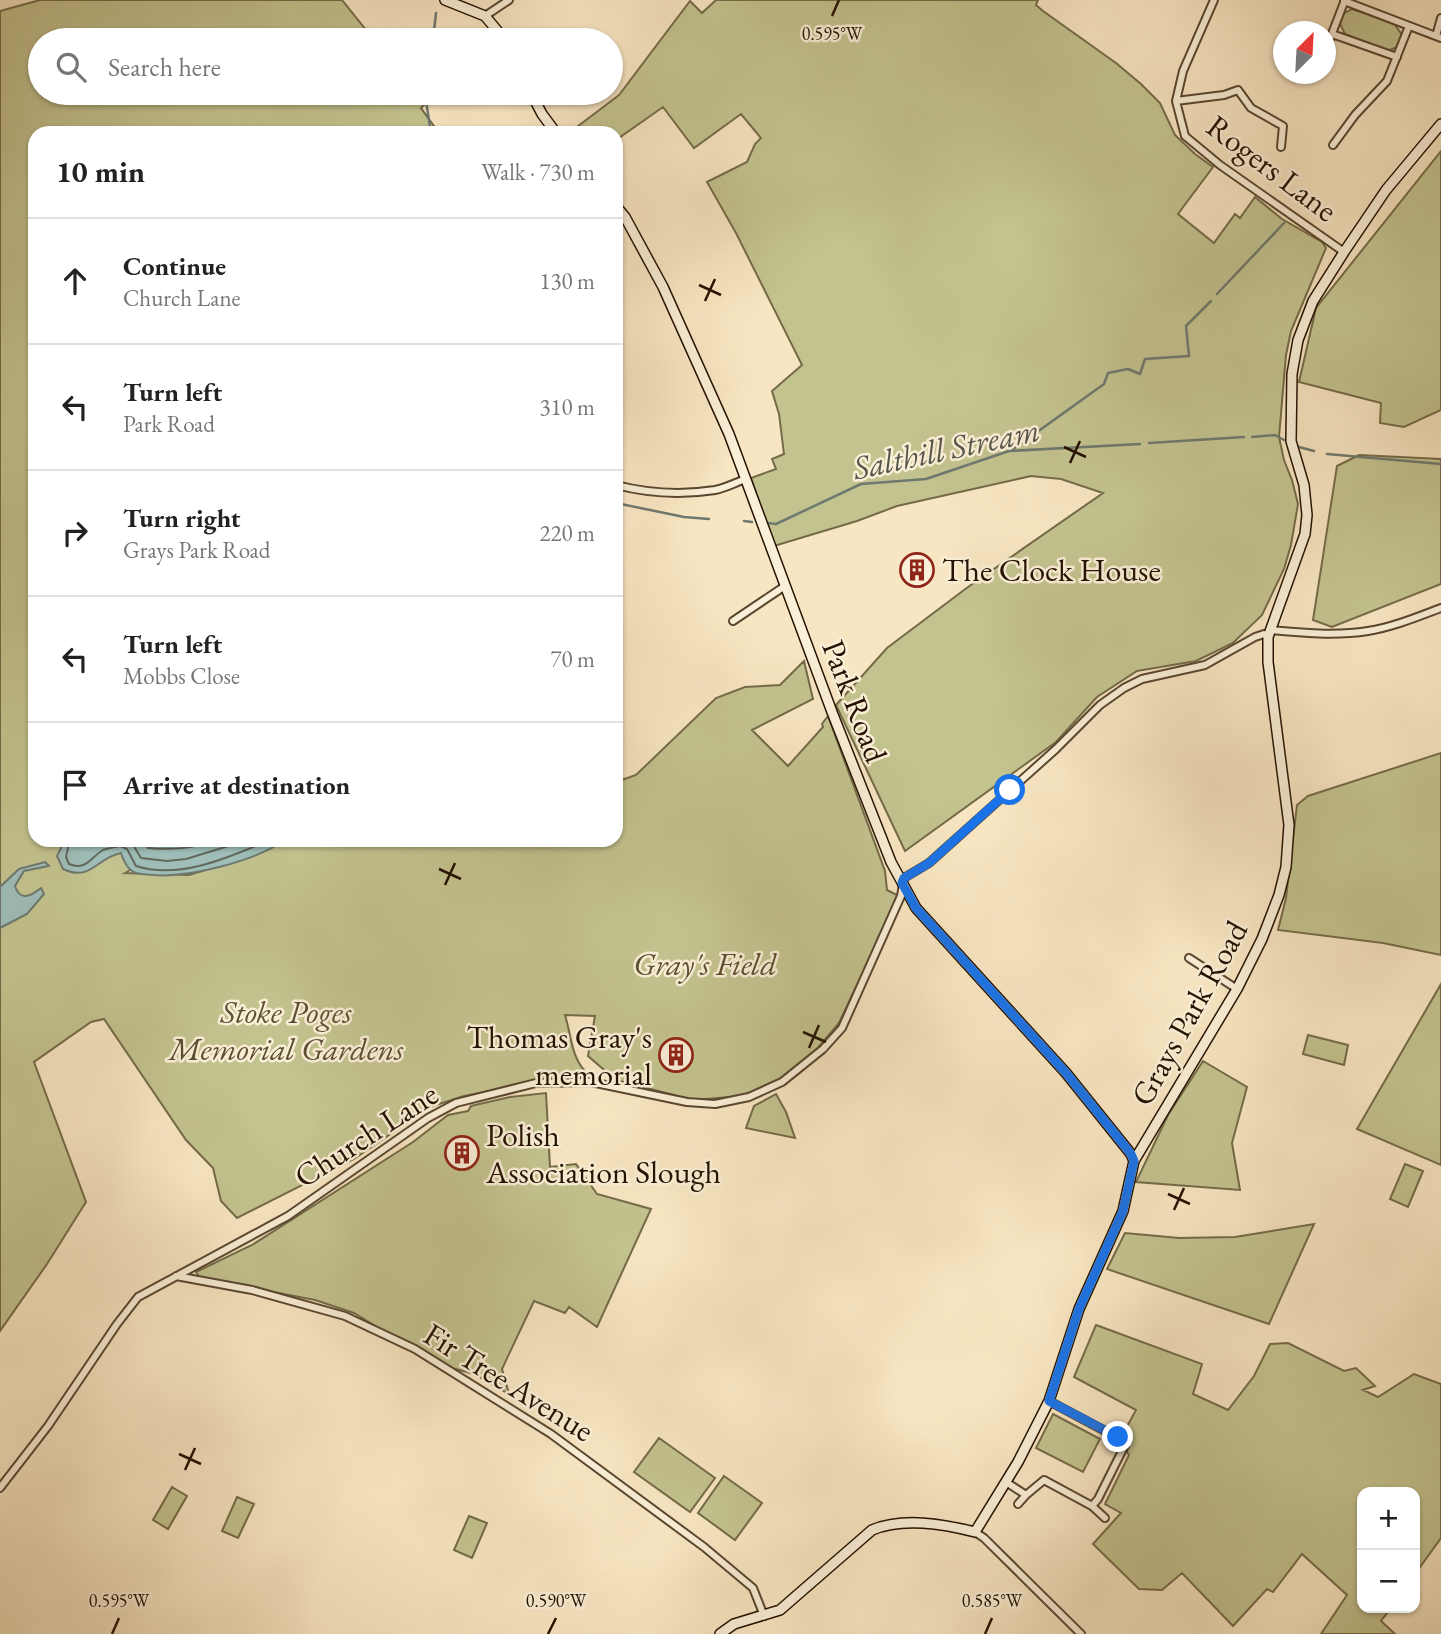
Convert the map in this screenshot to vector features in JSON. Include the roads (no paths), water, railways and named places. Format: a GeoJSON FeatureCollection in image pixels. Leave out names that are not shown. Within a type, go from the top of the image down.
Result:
{"type":"FeatureCollection","features":[{"type":"Feature","properties":{"kind":"main road"},"geometry":{"type":"LineString","coordinates":[[445,0],[485,16],[495,28]]}},
{"type":"Feature","properties":{"kind":"main road"},"geometry":{"type":"LineString","coordinates":[[537,105],[550,126]]}},
{"type":"Feature","properties":{"kind":"main road","name":"Grays Park Road"},"geometry":{"type":"LineString","coordinates":[[975,1532],[1006,1482],[1049,1401],[1079,1309],[1123,1211],[1134,1161],[1237,989],[1262,939],[1279,895],[1286,867],[1289,824],[1268,662],[1269,634],[1305,534],[1307,515],[1304,485],[1291,441],[1292,374],[1298,340],[1313,301],[1344,252],[1386,190],[1441,124]]}},
{"type":"Feature","properties":{"kind":"main road","name":"Park Road"},"geometry":{"type":"LineString","coordinates":[[623,215],[663,287],[729,434],[852,762],[891,862],[902,883],[916,908],[1066,1073],[1134,1161]]}},
{"type":"Feature","properties":{"kind":"main road"},"geometry":{"type":"LineString","coordinates":[[720,1634],[734,1624],[780,1610],[872,1530],[888,1523],[975,1532]]}},
{"type":"Feature","properties":{"kind":"street"},"geometry":{"type":"LineString","coordinates":[[485,16],[509,0]]}},
{"type":"Feature","properties":{"kind":"street","name":"Rogers Lane"},"geometry":{"type":"LineString","coordinates":[[1214,0],[1183,71],[1176,100],[1185,136],[1258,193],[1344,252]]}},
{"type":"Feature","properties":{"kind":"street"},"geometry":{"type":"LineString","coordinates":[[1336,24],[1345,1],[1439,37],[1441,18]]}},
{"type":"Feature","properties":{"kind":"street"},"geometry":{"type":"LineString","coordinates":[[1333,145],[1355,115],[1387,81],[1409,26]]}},
{"type":"Feature","properties":{"kind":"street"},"geometry":{"type":"LineString","coordinates":[[1336,35],[1397,57]]}},
{"type":"Feature","properties":{"kind":"street"},"geometry":{"type":"LineString","coordinates":[[1176,100],[1224,95],[1238,90],[1251,108],[1283,126],[1281,147]]}},
{"type":"Feature","properties":{"kind":"street"},"geometry":{"type":"LineString","coordinates":[[623,486],[661,492],[690,492],[717,489],[746,479]]}},
{"type":"Feature","properties":{"kind":"street"},"geometry":{"type":"LineString","coordinates":[[733,621],[785,586]]}},
{"type":"Feature","properties":{"kind":"street"},"geometry":{"type":"LineString","coordinates":[[902,883],[904,878],[929,863],[1056,749],[1100,705],[1124,688],[1142,679],[1205,665],[1255,637],[1269,634],[1367,631],[1441,608]]}},
{"type":"Feature","properties":{"kind":"street","name":"Church Lane"},"geometry":{"type":"LineString","coordinates":[[0,1488],[48,1426],[138,1297],[288,1216],[428,1118],[456,1103],[536,1083],[562,1081],[591,1082],[687,1102],[715,1104],[749,1097],[782,1082],[823,1049],[842,1028],[901,896],[902,883]]}},
{"type":"Feature","properties":{"kind":"street"},"geometry":{"type":"LineString","coordinates":[[1189,958],[1237,989]]}},
{"type":"Feature","properties":{"kind":"street","name":"Fir Tree Avenue"},"geometry":{"type":"LineString","coordinates":[[176,1276],[252,1290],[345,1316],[415,1349],[551,1434],[704,1547],[753,1588],[764,1616]]}},
{"type":"Feature","properties":{"kind":"street"},"geometry":{"type":"LineString","coordinates":[[1049,1401],[1124,1441],[1124,1450],[1092,1506]]}},
{"type":"Feature","properties":{"kind":"street"},"geometry":{"type":"LineString","coordinates":[[1018,1504],[1044,1480],[1092,1506],[1105,1518]]}},
{"type":"Feature","properties":{"kind":"street"},"geometry":{"type":"LineString","coordinates":[[1006,1482],[1026,1495]]}},
{"type":"Feature","properties":{"kind":"street"},"geometry":{"type":"LineString","coordinates":[[975,1532],[1081,1634]]}},
{"type":"Feature","properties":{"kind":"water"},"geometry":{"type":"Polygon","coordinates":[[[274,847],[240,861],[203,871],[168,875],[134,872],[126,865],[121,853],[105,859],[87,871],[73,872],[63,869],[57,856],[61,848],[274,847]]]}},
{"type":"Feature","properties":{"kind":"water"},"geometry":{"type":"Polygon","coordinates":[[[45,862],[49,866],[24,871],[15,886],[23,896],[41,888],[44,894],[27,914],[0,928],[0,887],[19,869],[45,862]]]}},
{"type":"Feature","properties":{"kind":"waterway"},"geometry":{"type":"LineString","coordinates":[[434,28],[436,13]]}},
{"type":"Feature","properties":{"kind":"waterway"},"geometry":{"type":"LineString","coordinates":[[427,105],[430,126]]}},
{"type":"Feature","properties":{"kind":"waterway"},"geometry":{"type":"LineString","coordinates":[[1217,294],[1284,223]]}},
{"type":"Feature","properties":{"kind":"waterway"},"geometry":{"type":"LineString","coordinates":[[1012,450],[1104,384],[1108,373],[1128,369],[1140,374],[1145,359],[1189,356],[1186,326],[1211,301]]}},
{"type":"Feature","properties":{"kind":"waterway","name":"Salthill Stream"},"geometry":{"type":"LineString","coordinates":[[1252,437],[1275,435],[1284,440]]}},
{"type":"Feature","properties":{"kind":"waterway","name":"Salthill Stream"},"geometry":{"type":"LineString","coordinates":[[1149,443],[1244,437]]}},
{"type":"Feature","properties":{"kind":"waterway","name":"Salthill Stream"},"geometry":{"type":"LineString","coordinates":[[767,523],[776,524],[861,484],[926,479],[1009,451],[1140,444]]}},
{"type":"Feature","properties":{"kind":"waterway","name":"Salthill Stream"},"geometry":{"type":"LineString","coordinates":[[1299,447],[1314,451]]}},
{"type":"Feature","properties":{"kind":"waterway","name":"Salthill Stream"},"geometry":{"type":"LineString","coordinates":[[1327,454],[1441,464]]}},
{"type":"Feature","properties":{"kind":"waterway","name":"Salthill Stream"},"geometry":{"type":"LineString","coordinates":[[623,504],[684,517],[709,519]]}},
{"type":"Feature","properties":{"kind":"waterway","name":"Salthill Stream"},"geometry":{"type":"LineString","coordinates":[[744,521],[752,522]]}},
{"type":"Feature","properties":{"kind":"place","name":"The Clock House"},"geometry":{"type":"Point","coordinates":[917,570]}},
{"type":"Feature","properties":{"kind":"place","name":"Thomas Gray's memorial"},"geometry":{"type":"Point","coordinates":[676,1055]}},
{"type":"Feature","properties":{"kind":"place","name":"Polish Association Slough"},"geometry":{"type":"Point","coordinates":[462,1153]}},
{"type":"Feature","properties":{"kind":"park label","name":"Gray's Field"},"geometry":{"type":"Point","coordinates":[705,964]}},
{"type":"Feature","properties":{"kind":"park label","name":"Stoke Poges Memorial Gardens"},"geometry":{"type":"Point","coordinates":[286,1030]}}]}
